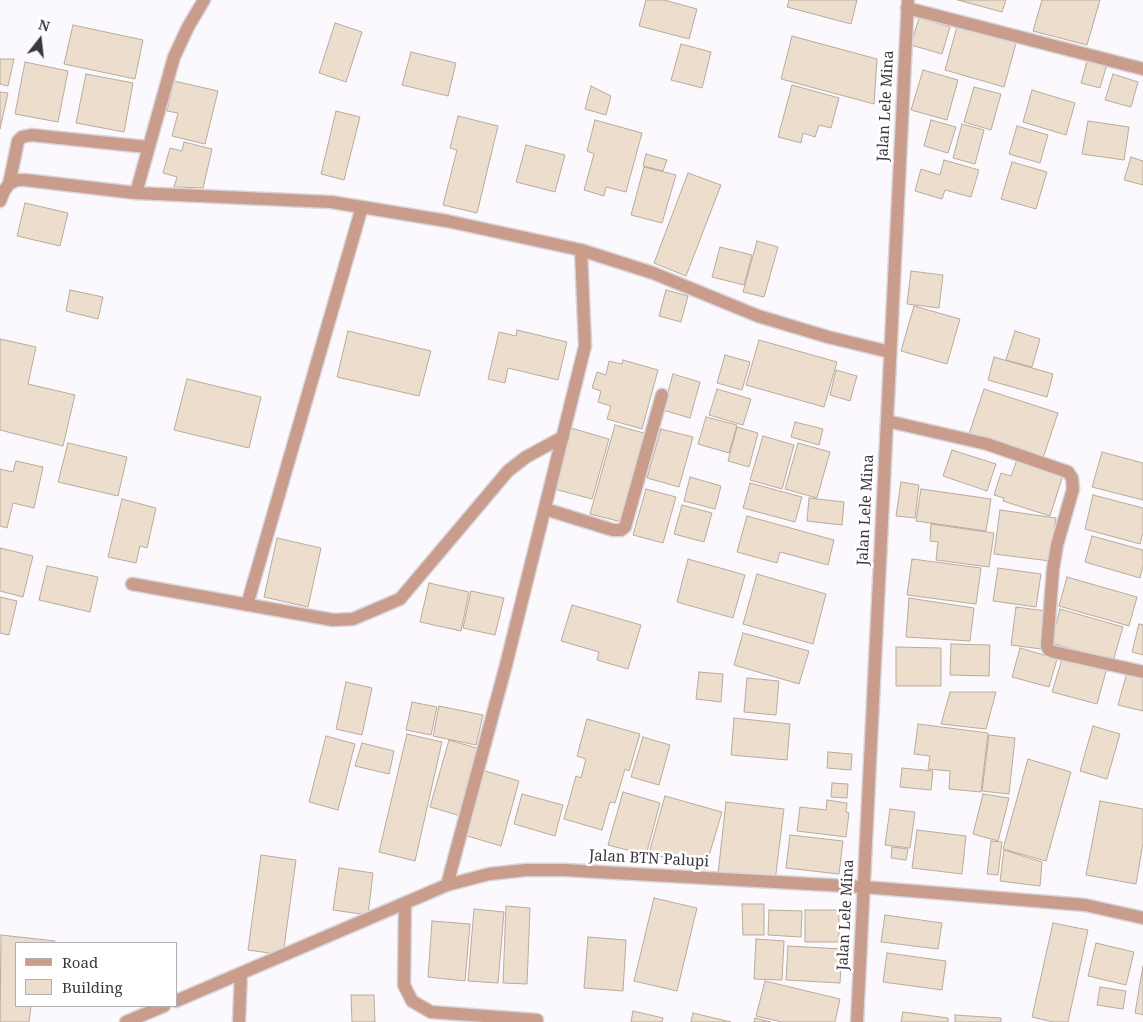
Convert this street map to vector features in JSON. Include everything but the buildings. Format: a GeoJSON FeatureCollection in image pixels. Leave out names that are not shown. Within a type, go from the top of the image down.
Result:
{"type":"FeatureCollection","features":[{"type":"Feature","properties":{"kind":"street"},"geometry":{"type":"LineString","coordinates":[[136,193],[147,148],[174,57],[188,27],[204,0]]}},
{"type":"Feature","properties":{"kind":"street"},"geometry":{"type":"LineString","coordinates":[[908,4],[1143,69]]}},
{"type":"Feature","properties":{"kind":"street","name":"Jalan Lele Mina"},"geometry":{"type":"LineString","coordinates":[[857,1022],[908,4]]}},
{"type":"Feature","properties":{"kind":"street"},"geometry":{"type":"LineString","coordinates":[[0,201],[9,184],[18,141],[22,136],[31,135],[147,148]]}},
{"type":"Feature","properties":{"kind":"street"},"geometry":{"type":"LineString","coordinates":[[9,184],[16,180],[25,180],[136,193],[331,202],[447,221],[581,250],[654,273],[758,316],[828,337],[890,352]]}},
{"type":"Feature","properties":{"kind":"street"},"geometry":{"type":"LineString","coordinates":[[247,605],[362,207]]}},
{"type":"Feature","properties":{"kind":"street"},"geometry":{"type":"LineString","coordinates":[[447,885],[487,738],[585,346],[581,250]]}},
{"type":"Feature","properties":{"kind":"street"},"geometry":{"type":"LineString","coordinates":[[545,509],[613,530],[621,530],[625,527],[662,395]]}},
{"type":"Feature","properties":{"kind":"street"},"geometry":{"type":"LineString","coordinates":[[887,421],[987,444],[1068,472],[1072,478],[1073,489],[1057,545],[1053,569],[1047,646],[1049,650],[1054,652],[1143,672]]}},
{"type":"Feature","properties":{"kind":"street"},"geometry":{"type":"LineString","coordinates":[[132,584],[333,620],[353,619],[386,607],[400,599],[508,471],[526,457],[563,437]]}},
{"type":"Feature","properties":{"kind":"street","name":"Jalan BTN Palupi"},"geometry":{"type":"LineString","coordinates":[[178,1000],[447,885],[489,874],[526,870],[564,870],[864,887],[1085,905],[1143,918]]}},
{"type":"Feature","properties":{"kind":"street"},"geometry":{"type":"LineString","coordinates":[[405,903],[404,985],[412,1001],[431,1012],[537,1020]]}},
{"type":"Feature","properties":{"kind":"street"},"geometry":{"type":"LineString","coordinates":[[239,1022],[241,973]]}},
{"type":"Feature","properties":{"kind":"street"},"geometry":{"type":"LineString","coordinates":[[126,1022],[162,1007]]}}]}
